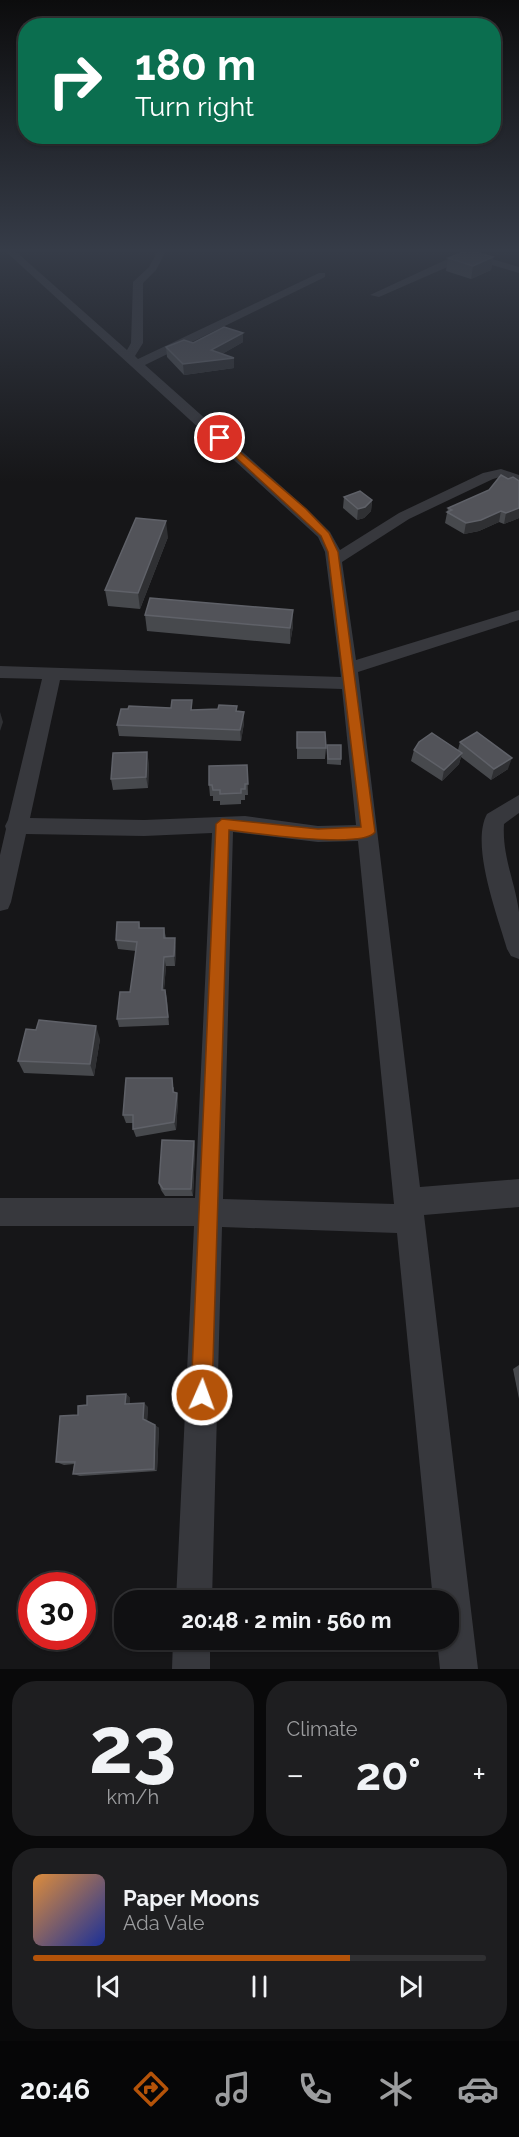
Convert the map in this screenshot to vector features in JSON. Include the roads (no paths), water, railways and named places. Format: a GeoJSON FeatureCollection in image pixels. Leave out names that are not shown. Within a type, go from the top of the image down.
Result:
{"type":"FeatureCollection","features":[{"type":"Feature","properties":{"kind":"street"},"geometry":{"type":"LineString","coordinates":[[96,327],[302,512],[325,535],[334,560],[368,832],[459,1669]]}},
{"type":"Feature","properties":{"kind":"street"},"geometry":{"type":"LineString","coordinates":[[134,360],[137,327]]}},
{"type":"Feature","properties":{"kind":"street"},"geometry":{"type":"LineString","coordinates":[[134,360],[207,327]]}},
{"type":"Feature","properties":{"kind":"street"},"geometry":{"type":"LineString","coordinates":[[334,560],[404,516],[488,476],[501,473],[519,480]]}},
{"type":"Feature","properties":{"kind":"street"},"geometry":{"type":"LineString","coordinates":[[0,672],[52,675],[349,676],[519,615]]}},
{"type":"Feature","properties":{"kind":"street"},"geometry":{"type":"LineString","coordinates":[[0,902],[15,826],[52,675]]}},
{"type":"Feature","properties":{"kind":"street"},"geometry":{"type":"LineString","coordinates":[[519,803],[494,820],[492,831],[499,870],[519,949]]}},
{"type":"Feature","properties":{"kind":"street"},"geometry":{"type":"LineString","coordinates":[[15,826],[144,828],[222,824],[318,834],[368,832]]}},
{"type":"Feature","properties":{"kind":"street"},"geometry":{"type":"LineString","coordinates":[[194,1590],[222,824]]}},
{"type":"Feature","properties":{"kind":"street"},"geometry":{"type":"LineString","coordinates":[[0,1212],[409,1210],[519,1193]]}},
{"type":"Feature","properties":{"kind":"street"},"geometry":{"type":"LineString","coordinates":[[191,1669],[192,1650]]}}]}
